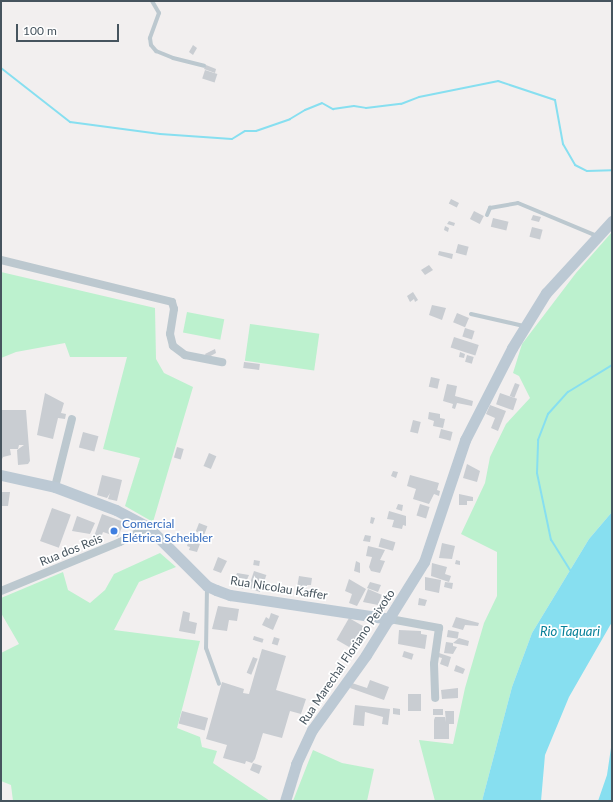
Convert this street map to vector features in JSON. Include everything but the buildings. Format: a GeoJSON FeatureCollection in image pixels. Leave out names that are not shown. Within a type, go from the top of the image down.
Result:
{"type":"FeatureCollection","features":[{"type":"Feature","properties":{"kind":"main road","name":"Rua Marechal Floriano Peixoto"},"geometry":{"type":"LineString","coordinates":[[284,801],[296,764],[312,730],[390,619],[424,562],[465,440],[489,389],[525,326],[546,293],[612,221]]}},
{"type":"Feature","properties":{"kind":"main road","name":"Rua Nicolau Kaffer"},"geometry":{"type":"LineString","coordinates":[[1,475],[55,487],[116,510],[148,527],[207,586],[230,595],[390,619]]}},
{"type":"Feature","properties":{"kind":"street"},"geometry":{"type":"LineString","coordinates":[[1,260],[172,302],[174,309],[170,334],[173,346],[185,354],[222,362]]}},
{"type":"Feature","properties":{"kind":"street"},"geometry":{"type":"LineString","coordinates":[[55,487],[72,419]]}},
{"type":"Feature","properties":{"kind":"street","name":"Rua dos Reis"},"geometry":{"type":"LineString","coordinates":[[1,591],[120,542],[148,527]]}},
{"type":"Feature","properties":{"kind":"street","name":"Rua Nicolau Kaffer"},"geometry":{"type":"LineString","coordinates":[[390,619],[438,627],[440,630],[434,664],[435,698]]}},
{"type":"Feature","properties":{"kind":"lane"},"geometry":{"type":"LineString","coordinates":[[152,1],[159,13],[150,38],[151,45],[156,50],[173,58],[204,66]]}},
{"type":"Feature","properties":{"kind":"lane"},"geometry":{"type":"LineString","coordinates":[[487,215],[490,208],[518,203],[597,236]]}},
{"type":"Feature","properties":{"kind":"lane"},"geometry":{"type":"LineString","coordinates":[[471,314],[525,326]]}},
{"type":"Feature","properties":{"kind":"lane"},"geometry":{"type":"LineString","coordinates":[[207,586],[206,648],[218,684]]}},
{"type":"Feature","properties":{"kind":"green space"},"geometry":{"type":"Polygon","coordinates":[[[612,232],[612,512],[589,539],[532,633],[512,687],[482,801],[435,801],[419,740],[453,744],[465,688],[484,623],[497,596],[497,552],[461,534],[485,483],[490,457],[506,424],[530,398],[519,376],[513,373],[522,344],[576,273],[612,232]]]}},
{"type":"Feature","properties":{"kind":"green space"},"geometry":{"type":"Polygon","coordinates":[[[1,272],[155,308],[156,359],[164,373],[193,387],[153,522],[125,506],[140,458],[103,449],[127,357],[70,357],[65,343],[16,352],[1,358],[1,272]]]}},
{"type":"Feature","properties":{"kind":"green space"},"geometry":{"type":"Polygon","coordinates":[[[187,312],[224,319],[220,340],[183,333],[187,312]]]}},
{"type":"Feature","properties":{"kind":"green space"},"geometry":{"type":"Polygon","coordinates":[[[250,324],[319,334],[314,370],[245,361],[250,324]]]}},
{"type":"Feature","properties":{"kind":"green space"},"geometry":{"type":"Polygon","coordinates":[[[160,553],[176,567],[139,582],[114,630],[200,641],[177,728],[200,737],[202,747],[217,751],[213,763],[270,801],[13,801],[11,785],[1,781],[1,653],[19,644],[1,613],[1,598],[63,572],[68,590],[90,603],[105,590],[114,574],[160,553]]]}},
{"type":"Feature","properties":{"kind":"green space"},"geometry":{"type":"Polygon","coordinates":[[[313,750],[342,763],[374,769],[367,801],[293,801],[313,750]]]}},
{"type":"Feature","properties":{"kind":"water","name":"Rio Taquari"},"geometry":{"type":"Polygon","coordinates":[[[612,512],[612,622],[569,697],[545,755],[541,801],[482,801],[512,687],[532,633],[589,539],[612,512]]]}},
{"type":"Feature","properties":{"kind":"water"},"geometry":{"type":"Polygon","coordinates":[[[612,741],[612,801],[598,801],[607,775],[612,741]]]}},
{"type":"Feature","properties":{"kind":"waterway"},"geometry":{"type":"LineString","coordinates":[[1,68],[70,122],[160,134],[232,139],[245,131],[256,131],[290,119],[305,110],[322,103],[333,109],[354,106],[366,108],[401,104],[419,97],[498,81],[555,100],[563,144],[575,165],[587,171],[612,170]]}},
{"type":"Feature","properties":{"kind":"waterway"},"geometry":{"type":"LineString","coordinates":[[570,570],[551,540],[537,473],[538,440],[548,414],[568,392],[612,365]]}},
{"type":"Feature","properties":{"kind":"place","name":"Comercial Elétrica Scheibler"},"geometry":{"type":"Point","coordinates":[114,531]}}]}
